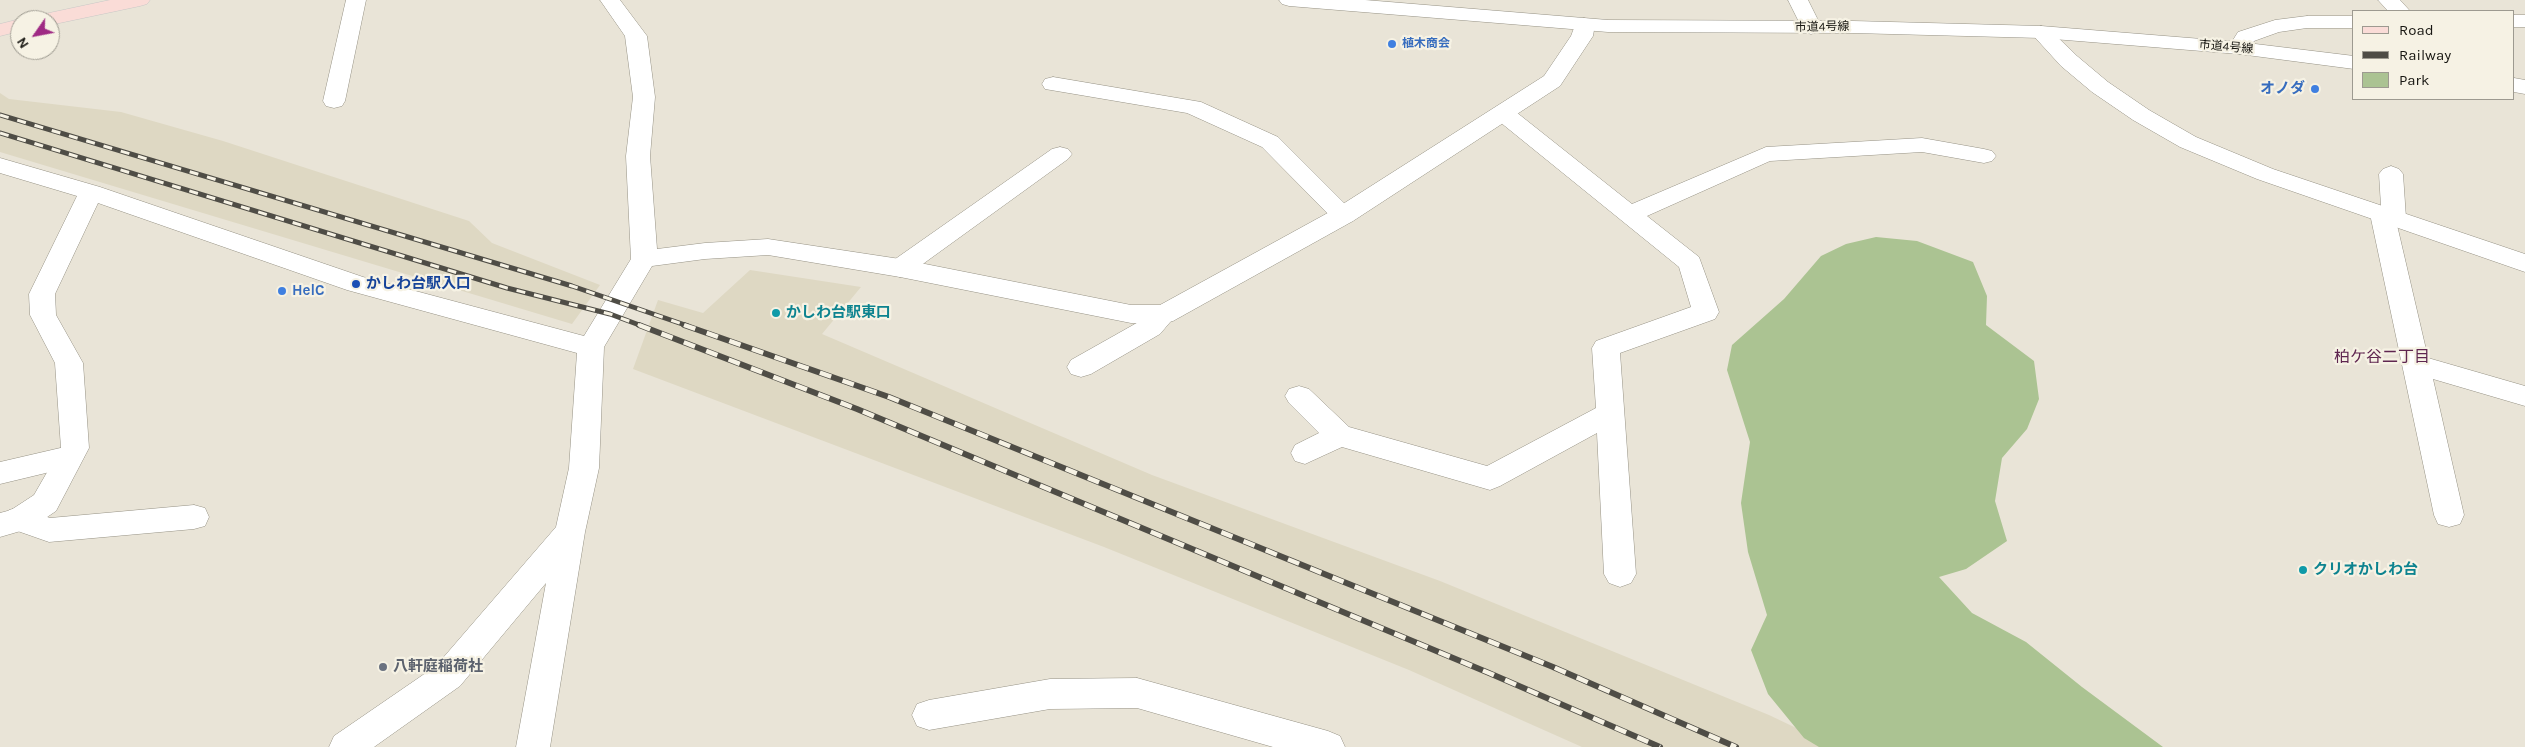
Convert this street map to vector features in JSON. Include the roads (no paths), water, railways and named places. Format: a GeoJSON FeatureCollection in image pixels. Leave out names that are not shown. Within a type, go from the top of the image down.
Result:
{"type":"FeatureCollection","features":[{"type":"Feature","properties":{"kind":"main road"},"geometry":{"type":"LineString","coordinates":[[60,16],[140,0]]}},
{"type":"Feature","properties":{"kind":"street"},"geometry":{"type":"LineString","coordinates":[[334,101],[356,0]]}},
{"type":"Feature","properties":{"kind":"street"},"geometry":{"type":"LineString","coordinates":[[533,747],[570,532],[584,468],[590,347],[644,259],[638,156],[644,97],[636,36],[610,0]]}},
{"type":"Feature","properties":{"kind":"street","name":"市道4号線"},"geometry":{"type":"LineString","coordinates":[[1289,0],[1584,24],[1853,27],[2041,32],[2239,48],[2352,63]]}},
{"type":"Feature","properties":{"kind":"street"},"geometry":{"type":"LineString","coordinates":[[1798,0],[1811,28]]}},
{"type":"Feature","properties":{"kind":"street"},"geometry":{"type":"LineString","coordinates":[[2388,0],[2399,10]]}},
{"type":"Feature","properties":{"kind":"street"},"geometry":{"type":"LineString","coordinates":[[2239,48],[2246,37],[2275,26],[2307,22],[2352,22]]}},
{"type":"Feature","properties":{"kind":"street"},"geometry":{"type":"LineString","coordinates":[[1080,367],[1151,327],[1164,314],[1344,215],[1552,81],[1582,36],[1584,24]]}},
{"type":"Feature","properties":{"kind":"street"},"geometry":{"type":"LineString","coordinates":[[2041,32],[2069,61],[2100,87],[2140,115],[2188,142],[2255,170],[2525,263]]}},
{"type":"Feature","properties":{"kind":"street"},"geometry":{"type":"LineString","coordinates":[[1053,84],[1193,107],[1270,142],[1344,215]]}},
{"type":"Feature","properties":{"kind":"street"},"geometry":{"type":"LineString","coordinates":[[1503,113],[1690,264],[1706,312],[1606,348],[1620,574]]}},
{"type":"Feature","properties":{"kind":"street"},"geometry":{"type":"LineString","coordinates":[[1630,214],[1766,154],[1922,146],[1984,156]]}},
{"type":"Feature","properties":{"kind":"street"},"geometry":{"type":"LineString","coordinates":[[900,268],[1060,154]]}},
{"type":"Feature","properties":{"kind":"street"},"geometry":{"type":"LineString","coordinates":[[0,166],[90,192],[356,284],[590,347]]}},
{"type":"Feature","properties":{"kind":"street"},"geometry":{"type":"LineString","coordinates":[[2391,174],[2388,216],[2415,364],[2449,515]]}},
{"type":"Feature","properties":{"kind":"street"},"geometry":{"type":"LineString","coordinates":[[10,522],[45,503],[75,448],[69,363],[43,314],[42,294],[90,192]]}},
{"type":"Feature","properties":{"kind":"street"},"geometry":{"type":"LineString","coordinates":[[644,259],[705,251],[768,247],[900,268],[1132,314],[1164,314]]}},
{"type":"Feature","properties":{"kind":"street"},"geometry":{"type":"LineString","coordinates":[[2415,364],[2525,396]]}},
{"type":"Feature","properties":{"kind":"street"},"geometry":{"type":"LineString","coordinates":[[1299,396],[1339,435],[1490,478],[1610,413]]}},
{"type":"Feature","properties":{"kind":"street"},"geometry":{"type":"LineString","coordinates":[[1305,453],[1339,435]]}},
{"type":"Feature","properties":{"kind":"street"},"geometry":{"type":"LineString","coordinates":[[0,474],[69,457]]}},
{"type":"Feature","properties":{"kind":"street"},"geometry":{"type":"LineString","coordinates":[[10,522],[49,530],[194,517]]}},
{"type":"Feature","properties":{"kind":"street"},"geometry":{"type":"LineString","coordinates":[[346,747],[448,676],[570,532]]}},
{"type":"Feature","properties":{"kind":"street"},"geometry":{"type":"LineString","coordinates":[[930,715],[1050,694],[1137,693],[1328,747]]}},
{"type":"Feature","properties":{"kind":"railway"},"geometry":{"type":"LineString","coordinates":[[0,115],[572,286],[688,326]]}},
{"type":"Feature","properties":{"kind":"railway"},"geometry":{"type":"LineString","coordinates":[[0,133],[507,288],[610,314],[642,326]]}},
{"type":"Feature","properties":{"kind":"railway"},"geometry":{"type":"LineString","coordinates":[[639,325],[857,409],[1489,673],[1660,747]]}},
{"type":"Feature","properties":{"kind":"railway"},"geometry":{"type":"LineString","coordinates":[[684,325],[889,397],[1553,667],[1736,747]]}},
{"type":"Feature","properties":{"kind":"place","name":"植木商会"},"geometry":{"type":"Point","coordinates":[1392,44]}},
{"type":"Feature","properties":{"kind":"place","name":"オノダ"},"geometry":{"type":"Point","coordinates":[2315,89]}},
{"type":"Feature","properties":{"kind":"place","name":"かしわ台駅入口"},"geometry":{"type":"Point","coordinates":[356,284]}},
{"type":"Feature","properties":{"kind":"place","name":"HelC"},"geometry":{"type":"Point","coordinates":[282,291]}},
{"type":"Feature","properties":{"kind":"place","name":"かしわ台駅東口"},"geometry":{"type":"Point","coordinates":[776,313]}},
{"type":"Feature","properties":{"kind":"place","name":"クリオかしわ台"},"geometry":{"type":"Point","coordinates":[2303,570]}},
{"type":"Feature","properties":{"kind":"place","name":"八軒庭稲荷社"},"geometry":{"type":"Point","coordinates":[383,667]}},
{"type":"Feature","properties":{"kind":"district","name":"柏ケ谷二丁目"},"geometry":{"type":"Point","coordinates":[2382,357]}}]}
